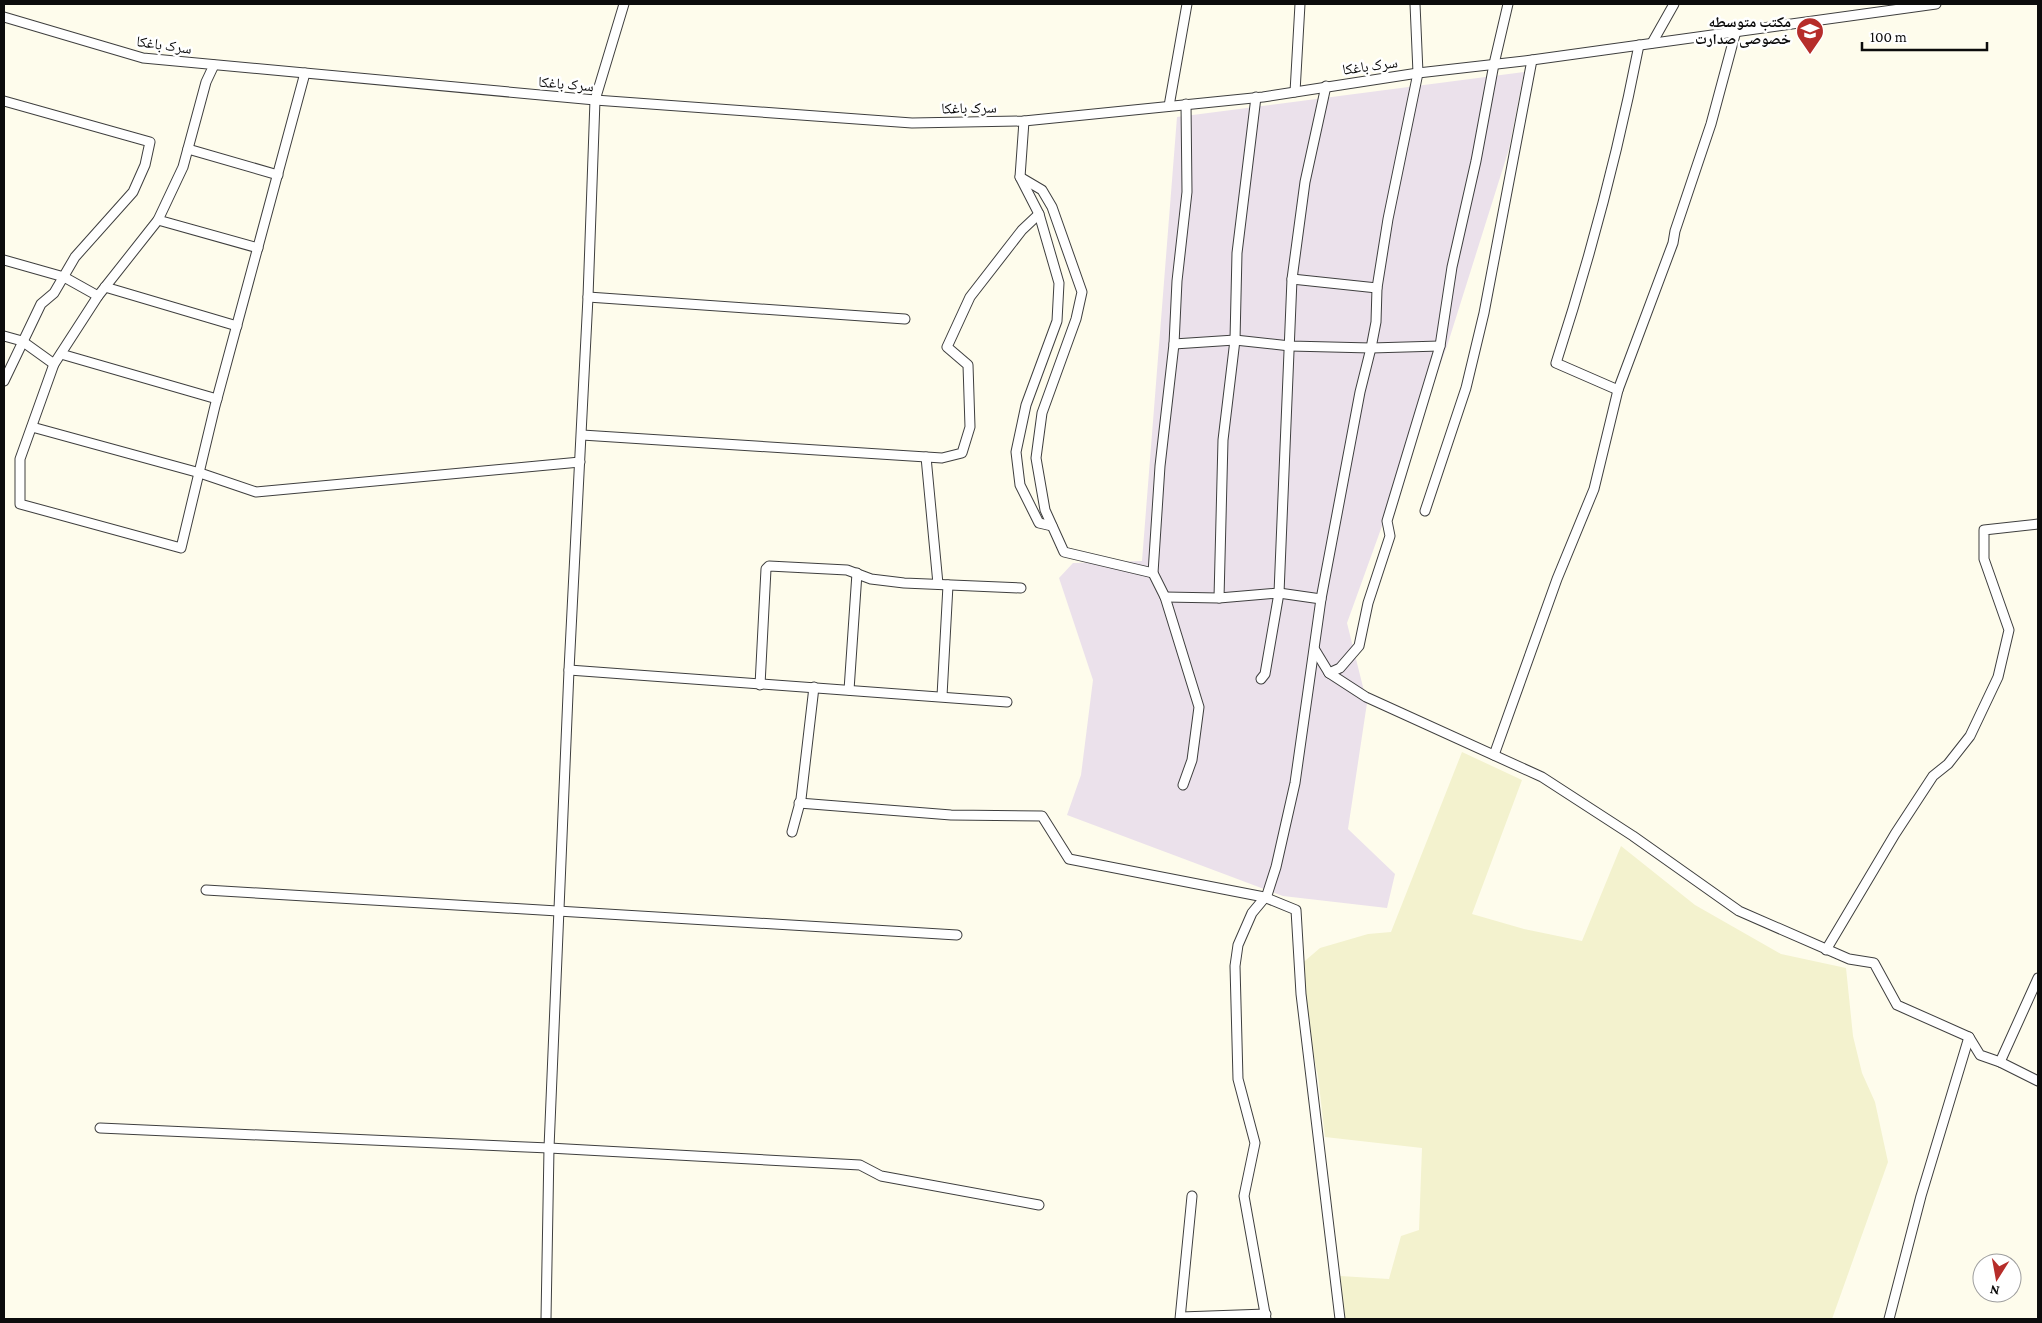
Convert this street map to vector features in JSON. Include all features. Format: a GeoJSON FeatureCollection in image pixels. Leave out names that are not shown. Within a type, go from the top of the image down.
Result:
{"type":"FeatureCollection","features":[{"type":"Feature","properties":{"kind":"street"},"geometry":{"type":"LineString","coordinates":[[546,1319],[549,1148],[558,910],[582,435],[595,100],[624,4]]}},
{"type":"Feature","properties":{"kind":"street"},"geometry":{"type":"LineString","coordinates":[[1169,106],[1187,4]]}},
{"type":"Feature","properties":{"kind":"street"},"geometry":{"type":"LineString","coordinates":[[1295,92],[1300,4]]}},
{"type":"Feature","properties":{"kind":"street"},"geometry":{"type":"LineString","coordinates":[[1192,1196],[1180,1318],[1266,1317],[1244,1196],[1255,1143],[1238,1080],[1235,966],[1238,945],[1252,913],[1267,895],[1276,867],[1295,783],[1321,600],[1360,392],[1372,348],[1376,322],[1377,288],[1388,219],[1418,73],[1415,4]]}},
{"type":"Feature","properties":{"kind":"street"},"geometry":{"type":"LineString","coordinates":[[1330,673],[1340,668],[1359,646],[1368,603],[1390,536],[1388,521],[1440,346],[1452,267],[1508,4]]}},
{"type":"Feature","properties":{"kind":"street"},"geometry":{"type":"LineString","coordinates":[[1652,43],[1674,4]]}},
{"type":"Feature","properties":{"kind":"street","name":"سرک باغکا"},"geometry":{"type":"LineString","coordinates":[[4,17],[143,58],[595,100],[912,123],[1024,121],[1256,97],[1418,73],[1532,60],[1736,32],[1884,8],[1936,4]]}},
{"type":"Feature","properties":{"kind":"street"},"geometry":{"type":"LineString","coordinates":[[1494,755],[1558,579],[1594,489],[1618,390],[1673,243],[1675,231],[1711,124],[1736,32]]}},
{"type":"Feature","properties":{"kind":"street"},"geometry":{"type":"LineString","coordinates":[[1618,390],[1556,363],[1583,280],[1605,196],[1625,118],[1638,45]]}},
{"type":"Feature","properties":{"kind":"street"},"geometry":{"type":"LineString","coordinates":[[1425,511],[1466,388],[1484,312],[1532,60]]}},
{"type":"Feature","properties":{"kind":"street"},"geometry":{"type":"LineString","coordinates":[[214,65],[206,82],[188,149],[158,220],[98,296],[54,364],[20,459],[20,504],[181,548],[217,399],[305,73]]}},
{"type":"Feature","properties":{"kind":"street"},"geometry":{"type":"LineString","coordinates":[[1261,679],[1265,674],[1279,593],[1292,279],[1305,182],[1326,86]]}},
{"type":"Feature","properties":{"kind":"street"},"geometry":{"type":"LineString","coordinates":[[1218,598],[1223,440],[1235,340],[1237,253],[1256,97]]}},
{"type":"Feature","properties":{"kind":"street"},"geometry":{"type":"LineString","coordinates":[[4,101],[150,142],[145,165],[133,192],[75,257],[54,293],[41,304],[4,381]]}},
{"type":"Feature","properties":{"kind":"street"},"geometry":{"type":"LineString","coordinates":[[1183,785],[1192,760],[1199,707],[1165,597],[1153,573],[1160,466],[1174,344],[1177,281],[1187,192],[1186,104]]}},
{"type":"Feature","properties":{"kind":"street"},"geometry":{"type":"LineString","coordinates":[[1024,121],[1020,177],[1039,214],[1059,283],[1058,322],[1026,405],[1016,452],[1020,486],[1039,523],[1052,526]]}},
{"type":"Feature","properties":{"kind":"street"},"geometry":{"type":"LineString","coordinates":[[188,149],[278,175]]}},
{"type":"Feature","properties":{"kind":"street"},"geometry":{"type":"LineString","coordinates":[[1020,177],[1042,190],[1052,207],[1082,292],[1076,319],[1042,413],[1036,458],[1045,510],[1064,552],[1153,573]]}},
{"type":"Feature","properties":{"kind":"street"},"geometry":{"type":"LineString","coordinates":[[582,435],[942,458],[962,453],[970,427],[968,365],[947,347],[970,297],[1022,230],[1039,214]]}},
{"type":"Feature","properties":{"kind":"street"},"geometry":{"type":"LineString","coordinates":[[158,220],[258,248]]}},
{"type":"Feature","properties":{"kind":"street"},"geometry":{"type":"LineString","coordinates":[[4,260],[64,276],[98,296]]}},
{"type":"Feature","properties":{"kind":"street"},"geometry":{"type":"LineString","coordinates":[[1292,279],[1377,288]]}},
{"type":"Feature","properties":{"kind":"street"},"geometry":{"type":"LineString","coordinates":[[105,287],[237,326]]}},
{"type":"Feature","properties":{"kind":"street"},"geometry":{"type":"LineString","coordinates":[[588,297],[905,319]]}},
{"type":"Feature","properties":{"kind":"street"},"geometry":{"type":"LineString","coordinates":[[4,336],[22,341],[54,364]]}},
{"type":"Feature","properties":{"kind":"street"},"geometry":{"type":"LineString","coordinates":[[1174,344],[1235,340],[1290,346],[1372,348],[1440,346]]}},
{"type":"Feature","properties":{"kind":"street"},"geometry":{"type":"LineString","coordinates":[[61,354],[217,399]]}},
{"type":"Feature","properties":{"kind":"street"},"geometry":{"type":"LineString","coordinates":[[32,427],[200,473],[256,492],[580,462]]}},
{"type":"Feature","properties":{"kind":"street"},"geometry":{"type":"LineString","coordinates":[[926,457],[943,585],[942,696]]}},
{"type":"Feature","properties":{"kind":"street"},"geometry":{"type":"LineString","coordinates":[[1826,950],[1895,834],[1934,776],[1948,764],[1970,736],[1998,677],[2008,630],[1984,559],[1984,530],[2038,524]]}},
{"type":"Feature","properties":{"kind":"street"},"geometry":{"type":"LineString","coordinates":[[760,685],[766,569],[773,566],[847,570],[871,579],[943,585],[1021,588]]}},
{"type":"Feature","properties":{"kind":"street"},"geometry":{"type":"LineString","coordinates":[[849,690],[857,573]]}},
{"type":"Feature","properties":{"kind":"street"},"geometry":{"type":"LineString","coordinates":[[1165,597],[1218,598],[1279,593],[1321,600]]}},
{"type":"Feature","properties":{"kind":"street"},"geometry":{"type":"LineString","coordinates":[[1315,650],[1330,673],[1366,696],[1542,777],[1633,836],[1739,911],[1849,959],[1874,963],[1897,1005],[1969,1037],[1980,1055],[2000,1062],[2038,1081]]}},
{"type":"Feature","properties":{"kind":"street"},"geometry":{"type":"LineString","coordinates":[[569,670],[1007,702]]}},
{"type":"Feature","properties":{"kind":"street"},"geometry":{"type":"LineString","coordinates":[[792,832],[799,803],[814,687]]}},
{"type":"Feature","properties":{"kind":"street"},"geometry":{"type":"LineString","coordinates":[[799,803],[951,814],[1042,816],[1069,859],[1264,897],[1296,910],[1301,994],[1340,1319]]}},
{"type":"Feature","properties":{"kind":"street"},"geometry":{"type":"LineString","coordinates":[[206,890],[957,935]]}},
{"type":"Feature","properties":{"kind":"street"},"geometry":{"type":"LineString","coordinates":[[2000,1062],[2038,978]]}},
{"type":"Feature","properties":{"kind":"street"},"geometry":{"type":"LineString","coordinates":[[1889,1319],[1921,1196],[1969,1037]]}},
{"type":"Feature","properties":{"kind":"street"},"geometry":{"type":"LineString","coordinates":[[100,1128],[549,1148],[860,1165],[881,1176],[1039,1205]]}},
{"type":"Feature","properties":{"kind":"shaded area"},"geometry":{"type":"Polygon","coordinates":[[[1524,72],[1509,149],[1448,343],[1347,623],[1367,703],[1348,829],[1395,874],[1387,908],[1283,896],[1067,815],[1081,775],[1093,680],[1059,578],[1073,563],[1142,561],[1177,117],[1524,72]]]}},
{"type":"Feature","properties":{"kind":"green space"},"geometry":{"type":"Polygon","coordinates":[[[1462,752],[1522,780],[1472,914],[1524,929],[1582,941],[1621,846],[1695,905],[1781,954],[1846,968],[1853,1036],[1862,1073],[1875,1102],[1888,1162],[1832,1319],[1344,1319],[1340,1276],[1389,1279],[1401,1236],[1419,1230],[1422,1148],[1325,1137],[1318,1076],[1299,989],[1299,966],[1320,948],[1368,934],[1391,932],[1462,752]]]}},
{"type":"Feature","properties":{"kind":"place","name":"مکتب متوسطه خصوصی صدارت"},"geometry":{"type":"Point","coordinates":[1810,55]}}]}
